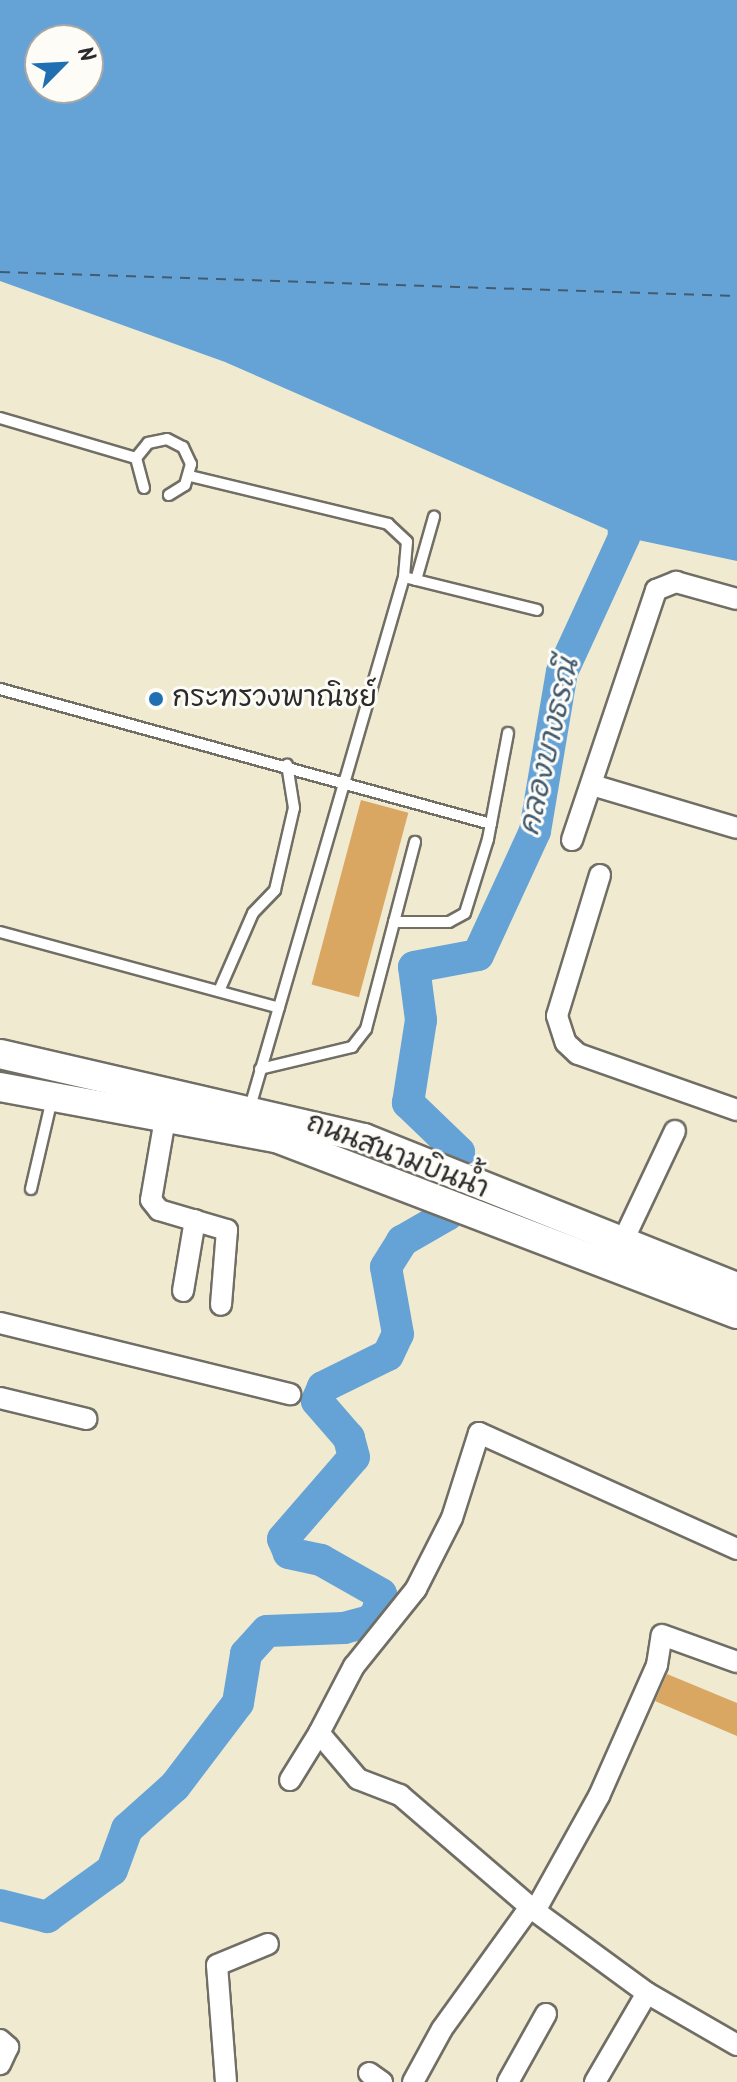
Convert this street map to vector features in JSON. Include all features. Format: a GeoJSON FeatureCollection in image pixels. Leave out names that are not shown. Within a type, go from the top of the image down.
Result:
{"type":"FeatureCollection","features":[{"type":"Feature","properties":{"kind":"main road","name":"ถนนสนามบินน้ำ"},"geometry":{"type":"LineString","coordinates":[[0,1054],[250,1107],[364,1138],[442,1186]]}},
{"type":"Feature","properties":{"kind":"main road","name":"ถนนสนามบินน้ำ"},"geometry":{"type":"LineString","coordinates":[[0,1087],[276,1138],[442,1186],[737,1314]]}},
{"type":"Feature","properties":{"kind":"main road","name":"ถนนสนามบินน้ำ"},"geometry":{"type":"LineString","coordinates":[[486,1204],[622,1243],[737,1287]]}},
{"type":"Feature","properties":{"kind":"street"},"geometry":{"type":"LineString","coordinates":[[572,840],[661,584],[737,599]]}},
{"type":"Feature","properties":{"kind":"street"},"geometry":{"type":"LineString","coordinates":[[592,785],[737,828]]}},
{"type":"Feature","properties":{"kind":"street"},"geometry":{"type":"LineString","coordinates":[[600,875],[557,1016],[566,1043],[578,1054],[737,1110]]}},
{"type":"Feature","properties":{"kind":"street"},"geometry":{"type":"LineString","coordinates":[[165,1119],[151,1200],[195,1220],[227,1230],[231,1241],[221,1305]]}},
{"type":"Feature","properties":{"kind":"street"},"geometry":{"type":"LineString","coordinates":[[622,1243],[675,1131]]}},
{"type":"Feature","properties":{"kind":"street"},"geometry":{"type":"LineString","coordinates":[[183,1291],[195,1220]]}},
{"type":"Feature","properties":{"kind":"street"},"geometry":{"type":"LineString","coordinates":[[0,1323],[290,1394]]}},
{"type":"Feature","properties":{"kind":"street"},"geometry":{"type":"LineString","coordinates":[[0,1398],[87,1419]]}},
{"type":"Feature","properties":{"kind":"street"},"geometry":{"type":"LineString","coordinates":[[290,1780],[354,1666],[422,1577],[452,1518],[479,1433],[737,1549]]}},
{"type":"Feature","properties":{"kind":"street"},"geometry":{"type":"LineString","coordinates":[[413,2082],[442,2029],[533,1909],[599,1796],[657,1665],[662,1635],[737,1662]]}},
{"type":"Feature","properties":{"kind":"street"},"geometry":{"type":"LineString","coordinates":[[319,1733],[358,1779],[400,1795],[533,1909],[647,1993],[737,2045]]}},
{"type":"Feature","properties":{"kind":"street"},"geometry":{"type":"LineString","coordinates":[[226,2082],[217,1965],[268,1944]]}},
{"type":"Feature","properties":{"kind":"street"},"geometry":{"type":"LineString","coordinates":[[595,2082],[647,1993]]}},
{"type":"Feature","properties":{"kind":"street"},"geometry":{"type":"LineString","coordinates":[[508,2082],[546,2014]]}},
{"type":"Feature","properties":{"kind":"street"},"geometry":{"type":"LineString","coordinates":[[0,2040],[8,2047],[0,2064]]}},
{"type":"Feature","properties":{"kind":"lane"},"geometry":{"type":"LineString","coordinates":[[0,418],[136,458]]}},
{"type":"Feature","properties":{"kind":"lane"},"geometry":{"type":"LineString","coordinates":[[136,458],[148,443],[175,441],[189,455],[190,476]]}},
{"type":"Feature","properties":{"kind":"lane"},"geometry":{"type":"LineString","coordinates":[[136,458],[144,488]]}},
{"type":"Feature","properties":{"kind":"lane"},"geometry":{"type":"LineString","coordinates":[[169,495],[190,476]]}},
{"type":"Feature","properties":{"kind":"lane"},"geometry":{"type":"LineString","coordinates":[[190,476],[388,524],[407,542],[404,577],[250,1107]]}},
{"type":"Feature","properties":{"kind":"lane"},"geometry":{"type":"LineString","coordinates":[[416,580],[434,517]]}},
{"type":"Feature","properties":{"kind":"lane"},"geometry":{"type":"LineString","coordinates":[[404,577],[537,610]]}},
{"type":"Feature","properties":{"kind":"lane"},"geometry":{"type":"LineString","coordinates":[[0,689],[345,780],[491,824]]}},
{"type":"Feature","properties":{"kind":"lane"},"geometry":{"type":"LineString","coordinates":[[394,922],[449,922],[465,913],[491,824],[508,733]]}},
{"type":"Feature","properties":{"kind":"lane"},"geometry":{"type":"LineString","coordinates":[[219,991],[253,913],[275,890],[294,808],[287,765]]}},
{"type":"Feature","properties":{"kind":"lane"},"geometry":{"type":"LineString","coordinates":[[260,1069],[338,1053],[359,1041],[415,842]]}},
{"type":"Feature","properties":{"kind":"lane"},"geometry":{"type":"LineString","coordinates":[[0,932],[279,1008]]}},
{"type":"Feature","properties":{"kind":"lane"},"geometry":{"type":"LineString","coordinates":[[31,1189],[52,1099]]}},
{"type":"Feature","properties":{"kind":"water"},"geometry":{"type":"Polygon","coordinates":[[[0,0],[737,0],[737,561],[624,537],[225,362],[0,281],[0,0]]]}},
{"type":"Feature","properties":{"kind":"building"},"geometry":{"type":"Polygon","coordinates":[[[361,800],[408,813],[359,997],[312,984],[361,800]]]}},
{"type":"Feature","properties":{"kind":"building"},"geometry":{"type":"Polygon","coordinates":[[[667,1674],[737,1703],[737,1736],[655,1701],[667,1674]]]}},
{"type":"Feature","properties":{"kind":"waterway","name":"คลองบางธรณี"},"geometry":{"type":"LineString","coordinates":[[0,1905],[47,1917],[112,1870],[127,1829],[175,1786],[238,1703],[246,1654],[267,1631],[344,1628],[371,1621],[378,1611],[381,1594],[321,1560],[289,1553],[283,1539],[354,1457],[349,1438],[317,1401],[323,1387],[388,1355],[398,1334],[386,1267],[402,1241],[447,1215],[456,1198],[459,1152],[408,1103],[421,1020],[414,967],[478,955],[535,831],[562,672],[624,537],[622,495]]}},
{"type":"Feature","properties":{"kind":"ferry route"},"geometry":{"type":"LineString","coordinates":[[0,272],[737,296]]}},
{"type":"Feature","properties":{"kind":"place","name":"กระทรวงพาณิชย์"},"geometry":{"type":"Point","coordinates":[156,699]}}]}
